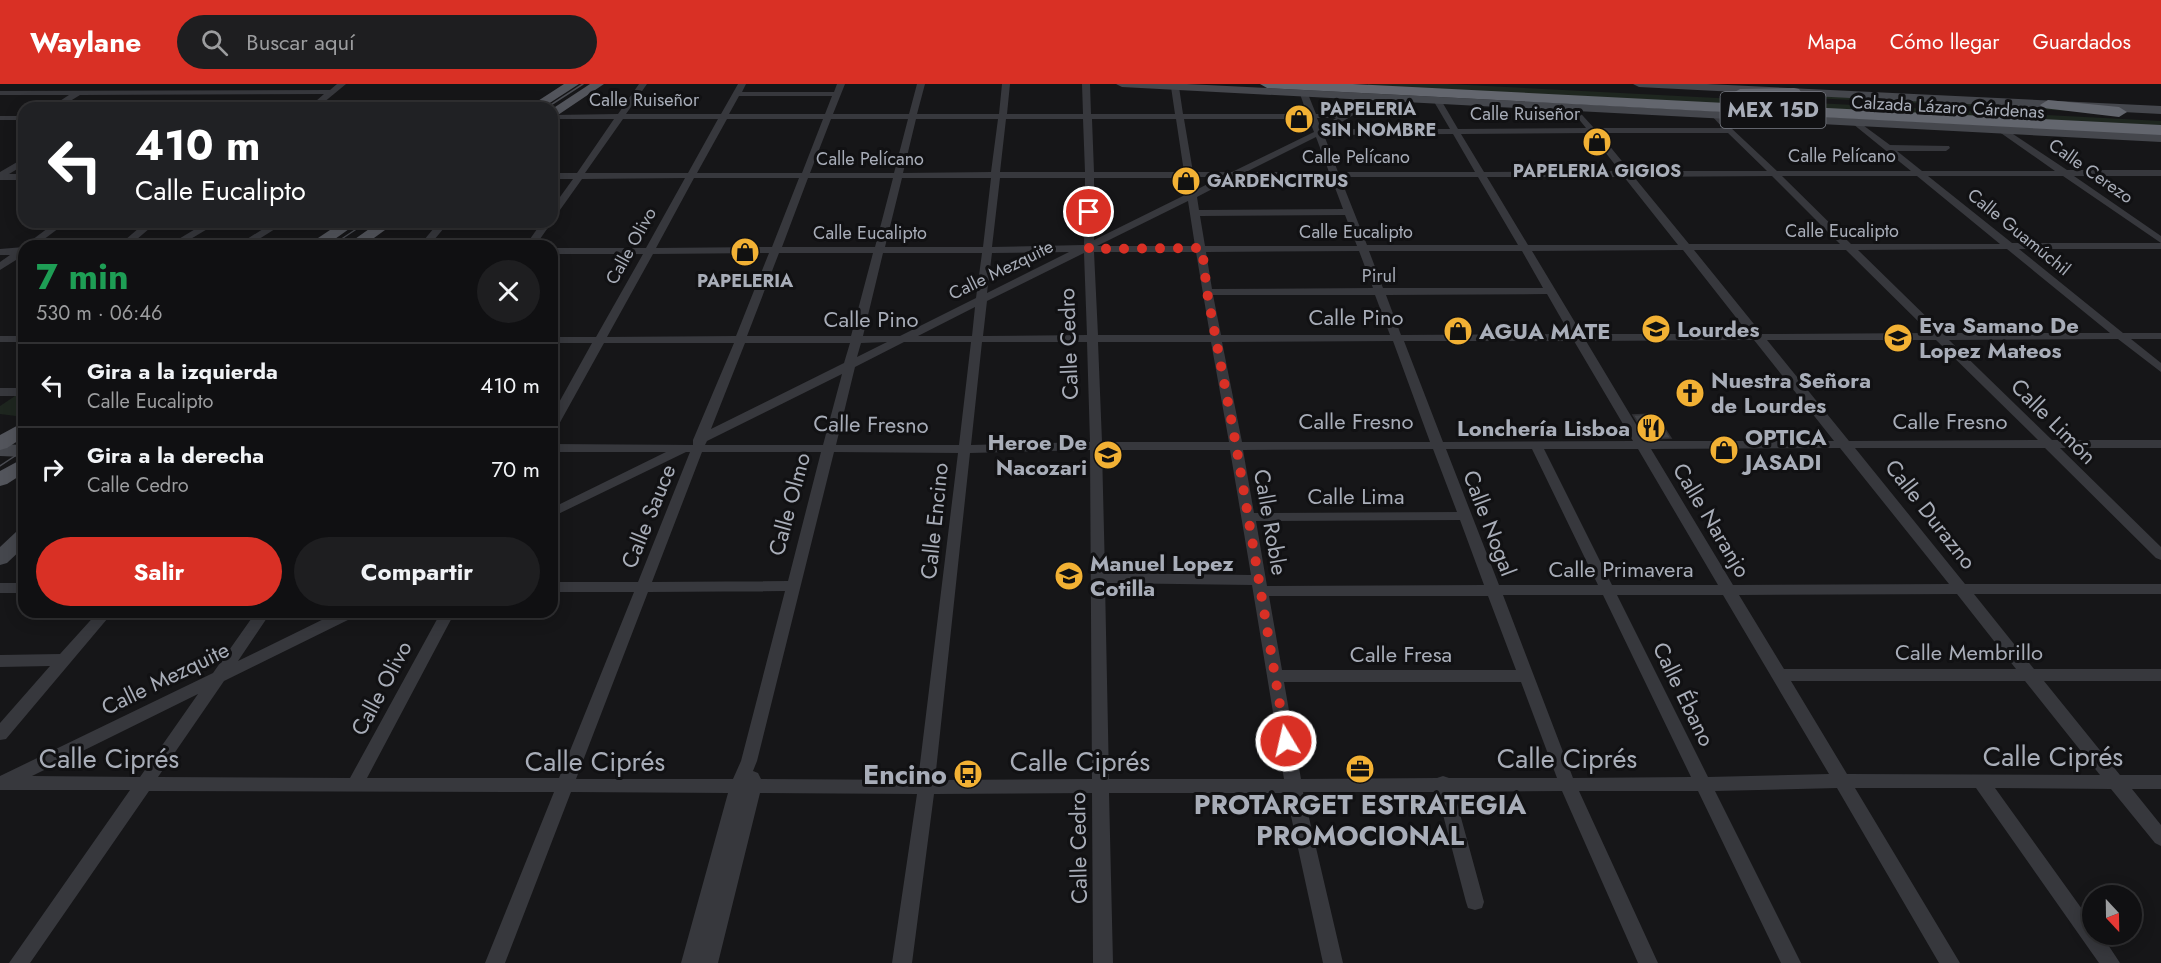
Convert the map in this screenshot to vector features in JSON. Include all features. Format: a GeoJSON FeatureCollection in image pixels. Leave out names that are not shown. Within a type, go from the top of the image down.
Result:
{"type":"FeatureCollection","features":[{"type":"Feature","properties":{"kind":"highway","name":"Calzada Lázaro Cárdenas"},"geometry":{"type":"LineString","coordinates":[[1267,84],[1624,102],[2159,137]]}},
{"type":"Feature","properties":{"kind":"highway","name":"Calzada Lázaro Cárdenas"},"geometry":{"type":"LineString","coordinates":[[1485,84],[2161,117]]}},
{"type":"Feature","properties":{"kind":"highway"},"geometry":{"type":"LineString","coordinates":[[1687,94],[1794,92]]}},
{"type":"Feature","properties":{"kind":"highway"},"geometry":{"type":"LineString","coordinates":[[1624,102],[1706,113]]}},
{"type":"Feature","properties":{"kind":"highway"},"geometry":{"type":"LineString","coordinates":[[2048,105],[2161,117]]}},
{"type":"Feature","properties":{"kind":"main road"},"geometry":{"type":"LineString","coordinates":[[543,102],[573,84]]}},
{"type":"Feature","properties":{"kind":"main road"},"geometry":{"type":"LineString","coordinates":[[558,112],[598,84]]}},
{"type":"Feature","properties":{"kind":"main road","name":"Calzada Lázaro Cárdenas"},"geometry":{"type":"LineString","coordinates":[[1122,84],[1304,94],[1357,90],[1437,100],[2159,137]]}},
{"type":"Feature","properties":{"kind":"main road","name":"Calzada Lázaro Cárdenas"},"geometry":{"type":"LineString","coordinates":[[1639,84],[2161,110]]}},
{"type":"Feature","properties":{"kind":"main road"},"geometry":{"type":"LineString","coordinates":[[324,240],[342,228]]}},
{"type":"Feature","properties":{"kind":"main road"},"geometry":{"type":"LineString","coordinates":[[362,240],[380,228]]}},
{"type":"Feature","properties":{"kind":"main road"},"geometry":{"type":"LineString","coordinates":[[0,444],[18,432]]}},
{"type":"Feature","properties":{"kind":"main road"},"geometry":{"type":"LineString","coordinates":[[0,450],[18,451]]}},
{"type":"Feature","properties":{"kind":"main road"},"geometry":{"type":"LineString","coordinates":[[0,480],[18,468]]}},
{"type":"Feature","properties":{"kind":"main road"},"geometry":{"type":"LineString","coordinates":[[0,558],[18,542]]}},
{"type":"Feature","properties":{"kind":"street"},"geometry":{"type":"LineString","coordinates":[[63,102],[93,84]]}},
{"type":"Feature","properties":{"kind":"street"},"geometry":{"type":"LineString","coordinates":[[320,102],[342,84]]}},
{"type":"Feature","properties":{"kind":"street"},"geometry":{"type":"LineString","coordinates":[[558,206],[643,84]]}},
{"type":"Feature","properties":{"kind":"street","name":"Calle Olivo"},"geometry":{"type":"LineString","coordinates":[[558,415],[693,176],[742,84]]}},
{"type":"Feature","properties":{"kind":"street","name":"Calle Sauce"},"geometry":{"type":"LineString","coordinates":[[495,963],[644,587],[696,444],[742,339],[841,84]]}},
{"type":"Feature","properties":{"kind":"street","name":"Calle Olmo"},"geometry":{"type":"LineString","coordinates":[[708,963],[745,787],[748,761],[849,367],[854,338],[899,175],[911,116],[921,84]]}},
{"type":"Feature","properties":{"kind":"street","name":"Calle Encino"},"geometry":{"type":"LineString","coordinates":[[902,963],[926,787],[1006,84]]}},
{"type":"Feature","properties":{"kind":"street","name":"Calle Cedro"},"geometry":{"type":"LineString","coordinates":[[1086,84],[1099,578],[1103,963]]}},
{"type":"Feature","properties":{"kind":"street","name":"Calle Roble"},"geometry":{"type":"LineString","coordinates":[[1175,87],[1202,248],[1207,292],[1236,445],[1293,784],[1333,963]]}},
{"type":"Feature","properties":{"kind":"street"},"geometry":{"type":"LineString","coordinates":[[1348,116],[1354,107],[1357,90]]}},
{"type":"Feature","properties":{"kind":"street"},"geometry":{"type":"LineString","coordinates":[[0,93],[332,92]]}},
{"type":"Feature","properties":{"kind":"street"},"geometry":{"type":"LineString","coordinates":[[737,94],[837,94]]}},
{"type":"Feature","properties":{"kind":"street","name":"Calle Nogal"},"geometry":{"type":"LineString","coordinates":[[1304,94],[1336,173],[1492,590],[1568,783],[1648,963]]}},
{"type":"Feature","properties":{"kind":"street","name":"Calle Naranjo"},"geometry":{"type":"LineString","coordinates":[[1437,100],[1552,291],[1839,781],[1950,963]]}},
{"type":"Feature","properties":{"kind":"street","name":"Calle Durazno"},"geometry":{"type":"LineString","coordinates":[[1573,107],[1848,446],[2161,838]]}},
{"type":"Feature","properties":{"kind":"street","name":"Calle Limón"},"geometry":{"type":"LineString","coordinates":[[1706,113],[1731,130],[2161,555]]}},
{"type":"Feature","properties":{"kind":"street","name":"Calle Ruiseñor"},"geometry":{"type":"LineString","coordinates":[[558,116],[1348,116]]}},
{"type":"Feature","properties":{"kind":"street","name":"Calle Mezquite"},"geometry":{"type":"LineString","coordinates":[[558,510],[1089,249],[1348,116]]}},
{"type":"Feature","properties":{"kind":"street"},"geometry":{"type":"LineString","coordinates":[[0,118],[18,118]]}},
{"type":"Feature","properties":{"kind":"street","name":"Calle Guamúchil"},"geometry":{"type":"LineString","coordinates":[[1856,122],[2161,369]]}},
{"type":"Feature","properties":{"kind":"street","name":"Calle Cerezo"},"geometry":{"type":"LineString","coordinates":[[2001,129],[2161,240]]}},
{"type":"Feature","properties":{"kind":"street","name":"Calle Ruiseñor"},"geometry":{"type":"LineString","coordinates":[[1320,132],[1731,130]]}},
{"type":"Feature","properties":{"kind":"street"},"geometry":{"type":"LineString","coordinates":[[1888,148],[1946,148]]}},
{"type":"Feature","properties":{"kind":"street"},"geometry":{"type":"LineString","coordinates":[[0,177],[18,165]]}},
{"type":"Feature","properties":{"kind":"street","name":"Calle Pelícano"},"geometry":{"type":"LineString","coordinates":[[558,176],[2161,173]]}},
{"type":"Feature","properties":{"kind":"street"},"geometry":{"type":"LineString","coordinates":[[0,177],[18,177]]}},
{"type":"Feature","properties":{"kind":"street"},"geometry":{"type":"LineString","coordinates":[[1196,213],[1350,212]]}},
{"type":"Feature","properties":{"kind":"street"},"geometry":{"type":"LineString","coordinates":[[38,240],[54,228]]}},
{"type":"Feature","properties":{"kind":"street"},"geometry":{"type":"LineString","coordinates":[[130,240],[145,228]]}},
{"type":"Feature","properties":{"kind":"street"},"geometry":{"type":"LineString","coordinates":[[182,240],[204,228]]}},
{"type":"Feature","properties":{"kind":"street"},"geometry":{"type":"LineString","coordinates":[[251,240],[271,228]]}},
{"type":"Feature","properties":{"kind":"street"},"geometry":{"type":"LineString","coordinates":[[429,240],[439,228]]}},
{"type":"Feature","properties":{"kind":"street","name":"Calle Eucalipto"},"geometry":{"type":"LineString","coordinates":[[558,251],[2161,246]]}},
{"type":"Feature","properties":{"kind":"street"},"geometry":{"type":"LineString","coordinates":[[0,252],[18,251]]}},
{"type":"Feature","properties":{"kind":"street"},"geometry":{"type":"LineString","coordinates":[[0,267],[18,255]]}},
{"type":"Feature","properties":{"kind":"street","name":"Pirul"},"geometry":{"type":"LineString","coordinates":[[1207,292],[1552,291]]}},
{"type":"Feature","properties":{"kind":"street"},"geometry":{"type":"LineString","coordinates":[[3,339],[18,332]]}},
{"type":"Feature","properties":{"kind":"street","name":"Calle Pino"},"geometry":{"type":"LineString","coordinates":[[558,340],[2161,336]]}},
{"type":"Feature","properties":{"kind":"street"},"geometry":{"type":"LineString","coordinates":[[0,392],[18,392]]}},
{"type":"Feature","properties":{"kind":"street","name":"Calle Fresno"},"geometry":{"type":"LineString","coordinates":[[558,447],[696,444],[965,449],[1438,444],[1848,446],[2161,444]]}},
{"type":"Feature","properties":{"kind":"street","name":"Calle Ébano"},"geometry":{"type":"LineString","coordinates":[[1536,445],[1791,963]]}},
{"type":"Feature","properties":{"kind":"street","name":"Calle Lima"},"geometry":{"type":"LineString","coordinates":[[1248,517],[1464,516]]}},
{"type":"Feature","properties":{"kind":"street","name":"Calle Primavera"},"geometry":{"type":"LineString","coordinates":[[1099,578],[1259,586],[1492,590],[2161,589]]}},
{"type":"Feature","properties":{"kind":"street"},"geometry":{"type":"LineString","coordinates":[[558,587],[792,586]]}},
{"type":"Feature","properties":{"kind":"street"},"geometry":{"type":"LineString","coordinates":[[0,588],[18,588]]}},
{"type":"Feature","properties":{"kind":"street"},"geometry":{"type":"LineString","coordinates":[[0,734],[101,618]]}},
{"type":"Feature","properties":{"kind":"street"},"geometry":{"type":"LineString","coordinates":[[19,963],[260,618]]}},
{"type":"Feature","properties":{"kind":"street","name":"Calle Mezquite"},"geometry":{"type":"LineString","coordinates":[[1,784],[339,618]]}},
{"type":"Feature","properties":{"kind":"street","name":"Calle Olivo"},"geometry":{"type":"LineString","coordinates":[[354,786],[445,618]]}},
{"type":"Feature","properties":{"kind":"street"},"geometry":{"type":"LineString","coordinates":[[0,661],[64,660]]}},
{"type":"Feature","properties":{"kind":"street","name":"Calle Membrillo"},"geometry":{"type":"LineString","coordinates":[[1777,675],[2161,675]]}},
{"type":"Feature","properties":{"kind":"street","name":"Calle Fresa"},"geometry":{"type":"LineString","coordinates":[[1276,676],[1526,676]]}},
{"type":"Feature","properties":{"kind":"street"},"geometry":{"type":"LineString","coordinates":[[1980,780],[2110,963]]}},
{"type":"Feature","properties":{"kind":"street","name":"Calle Ciprés"},"geometry":{"type":"LineString","coordinates":[[1,784],[926,787],[1443,783],[1703,784],[1980,780],[2161,782]]}},
{"type":"Feature","properties":{"kind":"street"},"geometry":{"type":"LineString","coordinates":[[1443,783],[1475,902]]}},
{"type":"Feature","properties":{"kind":"street","name":"Calle Olmo"},"geometry":{"type":"LineString","coordinates":[[691,963],[745,787]]}},
{"type":"Feature","properties":{"kind":"shaded area"},"geometry":{"type":"Polygon","coordinates":[[[1368,84],[1448,84],[2161,121],[2161,127],[1368,86],[1368,84]]]}},
{"type":"Feature","properties":{"kind":"shaded area"},"geometry":{"type":"Polygon","coordinates":[[[1796,93],[2051,106],[2130,114],[1734,94],[1796,93]]]}},
{"type":"Feature","properties":{"kind":"shaded area"},"geometry":{"type":"Polygon","coordinates":[[[18,396],[18,416],[0,414],[0,406],[18,396]]]}},
{"type":"Feature","properties":{"kind":"building","name":"Lonchería Lisboa"},"geometry":{"type":"Polygon","coordinates":[[[1655,414],[1671,438],[1652,439],[1646,436],[1633,415],[1655,414]]]}},
{"type":"Feature","properties":{"kind":"tram line"},"geometry":{"type":"LineString","coordinates":[[555,102],[583,84]]}},
{"type":"Feature","properties":{"kind":"tram line"},"geometry":{"type":"LineString","coordinates":[[340,240],[358,228]]}},
{"type":"Feature","properties":{"kind":"tram line"},"geometry":{"type":"LineString","coordinates":[[0,466],[18,454]]}},
{"type":"Feature","properties":{"kind":"place","name":"PAPELERIA SIN NOMBRE"},"geometry":{"type":"Point","coordinates":[1299,119]}},
{"type":"Feature","properties":{"kind":"place","name":"PAPELERIA GIGIOS"},"geometry":{"type":"Point","coordinates":[1597,142]}},
{"type":"Feature","properties":{"kind":"place","name":"GARDENCITRUS"},"geometry":{"type":"Point","coordinates":[1186,181]}},
{"type":"Feature","properties":{"kind":"place","name":"PAPELERIA"},"geometry":{"type":"Point","coordinates":[745,252]}},
{"type":"Feature","properties":{"kind":"place","name":"Lourdes"},"geometry":{"type":"Point","coordinates":[1656,329]}},
{"type":"Feature","properties":{"kind":"place","name":"AGUA MATE"},"geometry":{"type":"Point","coordinates":[1458,331]}},
{"type":"Feature","properties":{"kind":"place","name":"Eva Samano De Lopez Mateos"},"geometry":{"type":"Point","coordinates":[1898,338]}},
{"type":"Feature","properties":{"kind":"place","name":"Nuestra Señora de Lourdes"},"geometry":{"type":"Point","coordinates":[1690,393]}},
{"type":"Feature","properties":{"kind":"place","name":"Lonchería Lisboa"},"geometry":{"type":"Point","coordinates":[1651,428]}},
{"type":"Feature","properties":{"kind":"place","name":"OPTICA JASADI"},"geometry":{"type":"Point","coordinates":[1724,450]}},
{"type":"Feature","properties":{"kind":"place","name":"Heroe De Nacozari"},"geometry":{"type":"Point","coordinates":[1108,455]}},
{"type":"Feature","properties":{"kind":"place","name":"Manuel Lopez Cotilla"},"geometry":{"type":"Point","coordinates":[1069,576]}},
{"type":"Feature","properties":{"kind":"place","name":"PROTARGET ESTRATEGIA PROMOCIONAL"},"geometry":{"type":"Point","coordinates":[1360,769]}},
{"type":"Feature","properties":{"kind":"place","name":"Encino"},"geometry":{"type":"Point","coordinates":[968,774]}},
{"type":"Feature","properties":{"kind":"route"},"geometry":{"type":"LineString","coordinates":[[1089,212],[1089,249],[1202,248],[1207,292],[1236,445],[1286,741]]}}]}
